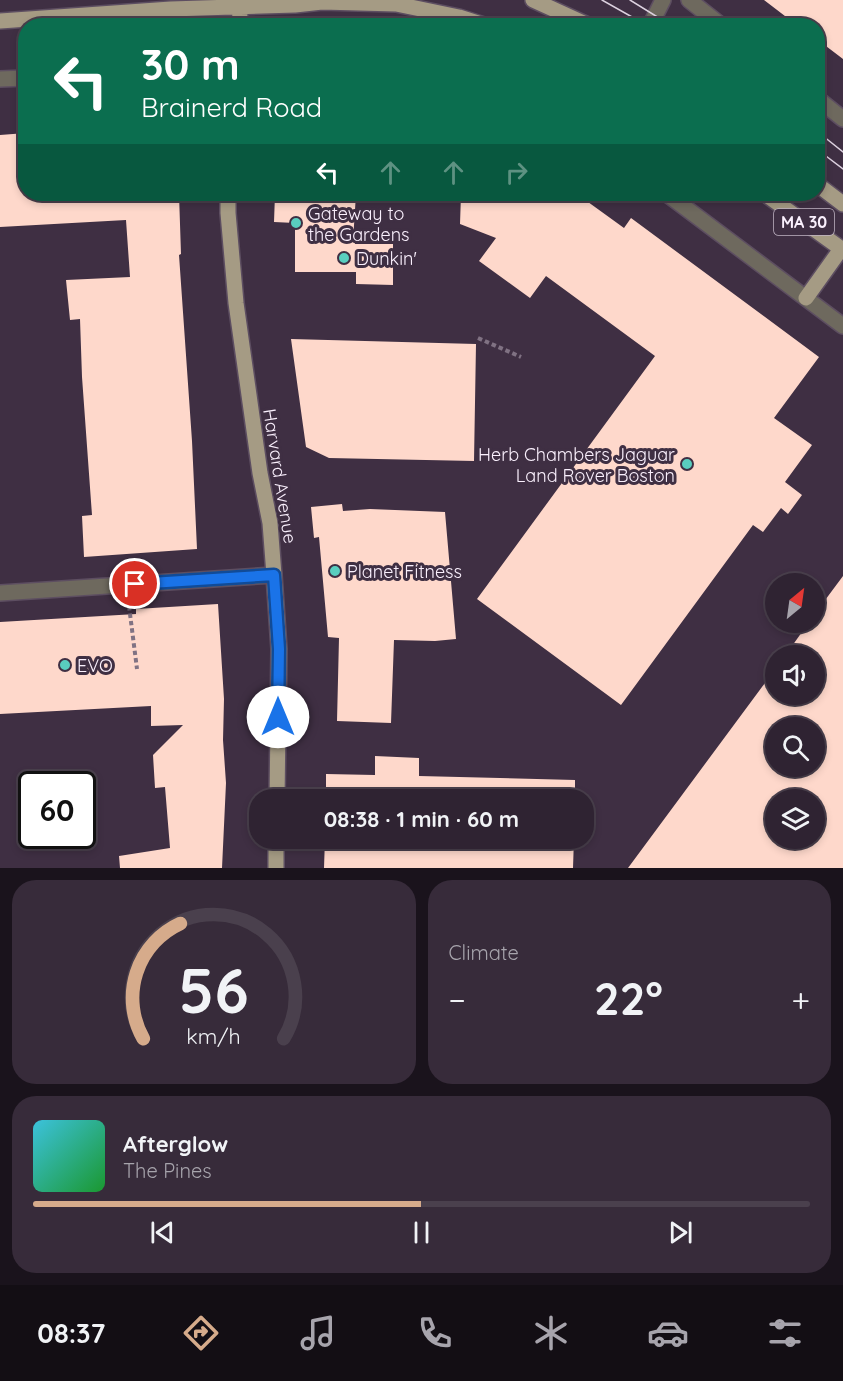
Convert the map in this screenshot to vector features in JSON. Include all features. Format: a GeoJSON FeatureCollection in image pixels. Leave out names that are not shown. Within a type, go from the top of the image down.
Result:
{"type":"FeatureCollection","features":[{"type":"Feature","properties":{"kind":"main road"},"geometry":{"type":"LineString","coordinates":[[533,0],[572,18]]}},
{"type":"Feature","properties":{"kind":"main road"},"geometry":{"type":"LineString","coordinates":[[40,18],[241,3],[295,5],[321,2],[396,4],[462,18]]}},
{"type":"Feature","properties":{"kind":"main road"},"geometry":{"type":"LineString","coordinates":[[239,18],[241,3]]}},
{"type":"Feature","properties":{"kind":"main road"},"geometry":{"type":"LineString","coordinates":[[0,21],[18,20]]}},
{"type":"Feature","properties":{"kind":"main road","name":"MA 30"},"geometry":{"type":"LineString","coordinates":[[825,190],[843,204]]}},
{"type":"Feature","properties":{"kind":"main road","name":"Harvard Avenue"},"geometry":{"type":"LineString","coordinates":[[228,201],[236,303],[260,473],[270,523],[279,649],[277,789]]}},
{"type":"Feature","properties":{"kind":"main road","name":"MA 30"},"geometry":{"type":"LineString","coordinates":[[775,201],[842,249]]}},
{"type":"Feature","properties":{"kind":"main road"},"geometry":{"type":"LineString","coordinates":[[806,297],[842,249]]}},
{"type":"Feature","properties":{"kind":"main road"},"geometry":{"type":"LineString","coordinates":[[276,849],[276,868]]}},
{"type":"Feature","properties":{"kind":"street"},"geometry":{"type":"LineString","coordinates":[[654,18],[663,0]]}},
{"type":"Feature","properties":{"kind":"street"},"geometry":{"type":"LineString","coordinates":[[689,0],[712,18]]}},
{"type":"Feature","properties":{"kind":"street"},"geometry":{"type":"LineString","coordinates":[[0,79],[18,78]]}},
{"type":"Feature","properties":{"kind":"street"},"geometry":{"type":"LineString","coordinates":[[825,105],[843,119]]}},
{"type":"Feature","properties":{"kind":"street"},"geometry":{"type":"LineString","coordinates":[[676,201],[843,326]]}},
{"type":"Feature","properties":{"kind":"street"},"geometry":{"type":"LineString","coordinates":[[0,593],[274,575]]}},
{"type":"Feature","properties":{"kind":"path"},"geometry":{"type":"LineString","coordinates":[[478,338],[521,357]]}},
{"type":"Feature","properties":{"kind":"path"},"geometry":{"type":"LineString","coordinates":[[129,606],[137,669]]}},
{"type":"Feature","properties":{"kind":"building"},"geometry":{"type":"Polygon","coordinates":[[[764,0],[843,0],[843,59],[825,45],[825,18],[788,18],[764,0]]]}},
{"type":"Feature","properties":{"kind":"building"},"geometry":{"type":"Polygon","coordinates":[[[18,134],[18,201],[179,201],[181,254],[179,255],[197,549],[84,557],[82,516],[92,515],[80,319],[70,320],[66,280],[130,277],[126,220],[0,227],[0,135],[18,134]]]}},
{"type":"Feature","properties":{"kind":"building"},"geometry":{"type":"Polygon","coordinates":[[[275,201],[356,201],[353,241],[355,244],[393,244],[393,285],[356,284],[356,272],[295,272],[295,223],[274,222],[275,201]]]}},
{"type":"Feature","properties":{"kind":"building","name":"Herb Chambers Jaguar Land Rover Boston"},"geometry":{"type":"Polygon","coordinates":[[[461,201],[587,201],[624,228],[631,218],[819,357],[774,418],[812,445],[785,482],[802,495],[788,514],[781,508],[763,532],[753,525],[621,705],[477,599],[655,356],[546,276],[530,298],[479,261],[496,238],[460,224],[461,201]]]}},
{"type":"Feature","properties":{"kind":"building"},"geometry":{"type":"Polygon","coordinates":[[[291,339],[476,344],[474,461],[329,458],[306,447],[291,339]]]}},
{"type":"Feature","properties":{"kind":"building"},"geometry":{"type":"Polygon","coordinates":[[[342,504],[343,511],[370,509],[445,512],[456,639],[394,640],[391,723],[337,721],[339,638],[328,637],[319,537],[314,538],[311,507],[342,504]]]}},
{"type":"Feature","properties":{"kind":"building"},"geometry":{"type":"Polygon","coordinates":[[[843,576],[843,868],[628,868],[765,683],[765,705],[825,705],[825,645],[793,645],[801,633],[825,633],[825,600],[843,576]]]}},
{"type":"Feature","properties":{"kind":"building"},"geometry":{"type":"Polygon","coordinates":[[[218,604],[226,783],[222,868],[120,868],[119,856],[170,848],[165,787],[155,788],[153,755],[183,725],[151,726],[151,706],[0,714],[0,622],[136,614],[136,609],[218,604]]]}},
{"type":"Feature","properties":{"kind":"building"},"geometry":{"type":"Polygon","coordinates":[[[375,756],[419,758],[419,776],[575,780],[575,789],[326,789],[326,774],[375,775],[375,756]]]}},
{"type":"Feature","properties":{"kind":"building"},"geometry":{"type":"Polygon","coordinates":[[[325,849],[574,849],[573,868],[324,868],[325,849]]]}},
{"type":"Feature","properties":{"kind":"tram line"},"geometry":{"type":"LineString","coordinates":[[602,0],[634,18]]}},
{"type":"Feature","properties":{"kind":"tram line"},"geometry":{"type":"LineString","coordinates":[[630,0],[659,18]]}},
{"type":"Feature","properties":{"kind":"tram line"},"geometry":{"type":"LineString","coordinates":[[825,138],[843,152]]}},
{"type":"Feature","properties":{"kind":"tram line"},"geometry":{"type":"LineString","coordinates":[[825,155],[843,169]]}},
{"type":"Feature","properties":{"kind":"place","name":"Gateway to the Gardens"},"geometry":{"type":"Point","coordinates":[296,223]}},
{"type":"Feature","properties":{"kind":"place","name":"Dunkin'"},"geometry":{"type":"Point","coordinates":[344,258]}},
{"type":"Feature","properties":{"kind":"place","name":"Herb Chambers Jaguar Land Rover Boston"},"geometry":{"type":"Point","coordinates":[687,464]}},
{"type":"Feature","properties":{"kind":"place","name":"Planet Fitness"},"geometry":{"type":"Point","coordinates":[335,571]}},
{"type":"Feature","properties":{"kind":"place","name":"EVO"},"geometry":{"type":"Point","coordinates":[65,665]}},
{"type":"Feature","properties":{"kind":"route"},"geometry":{"type":"LineString","coordinates":[[135,584],[274,575],[279,649],[278,717]]}}]}
